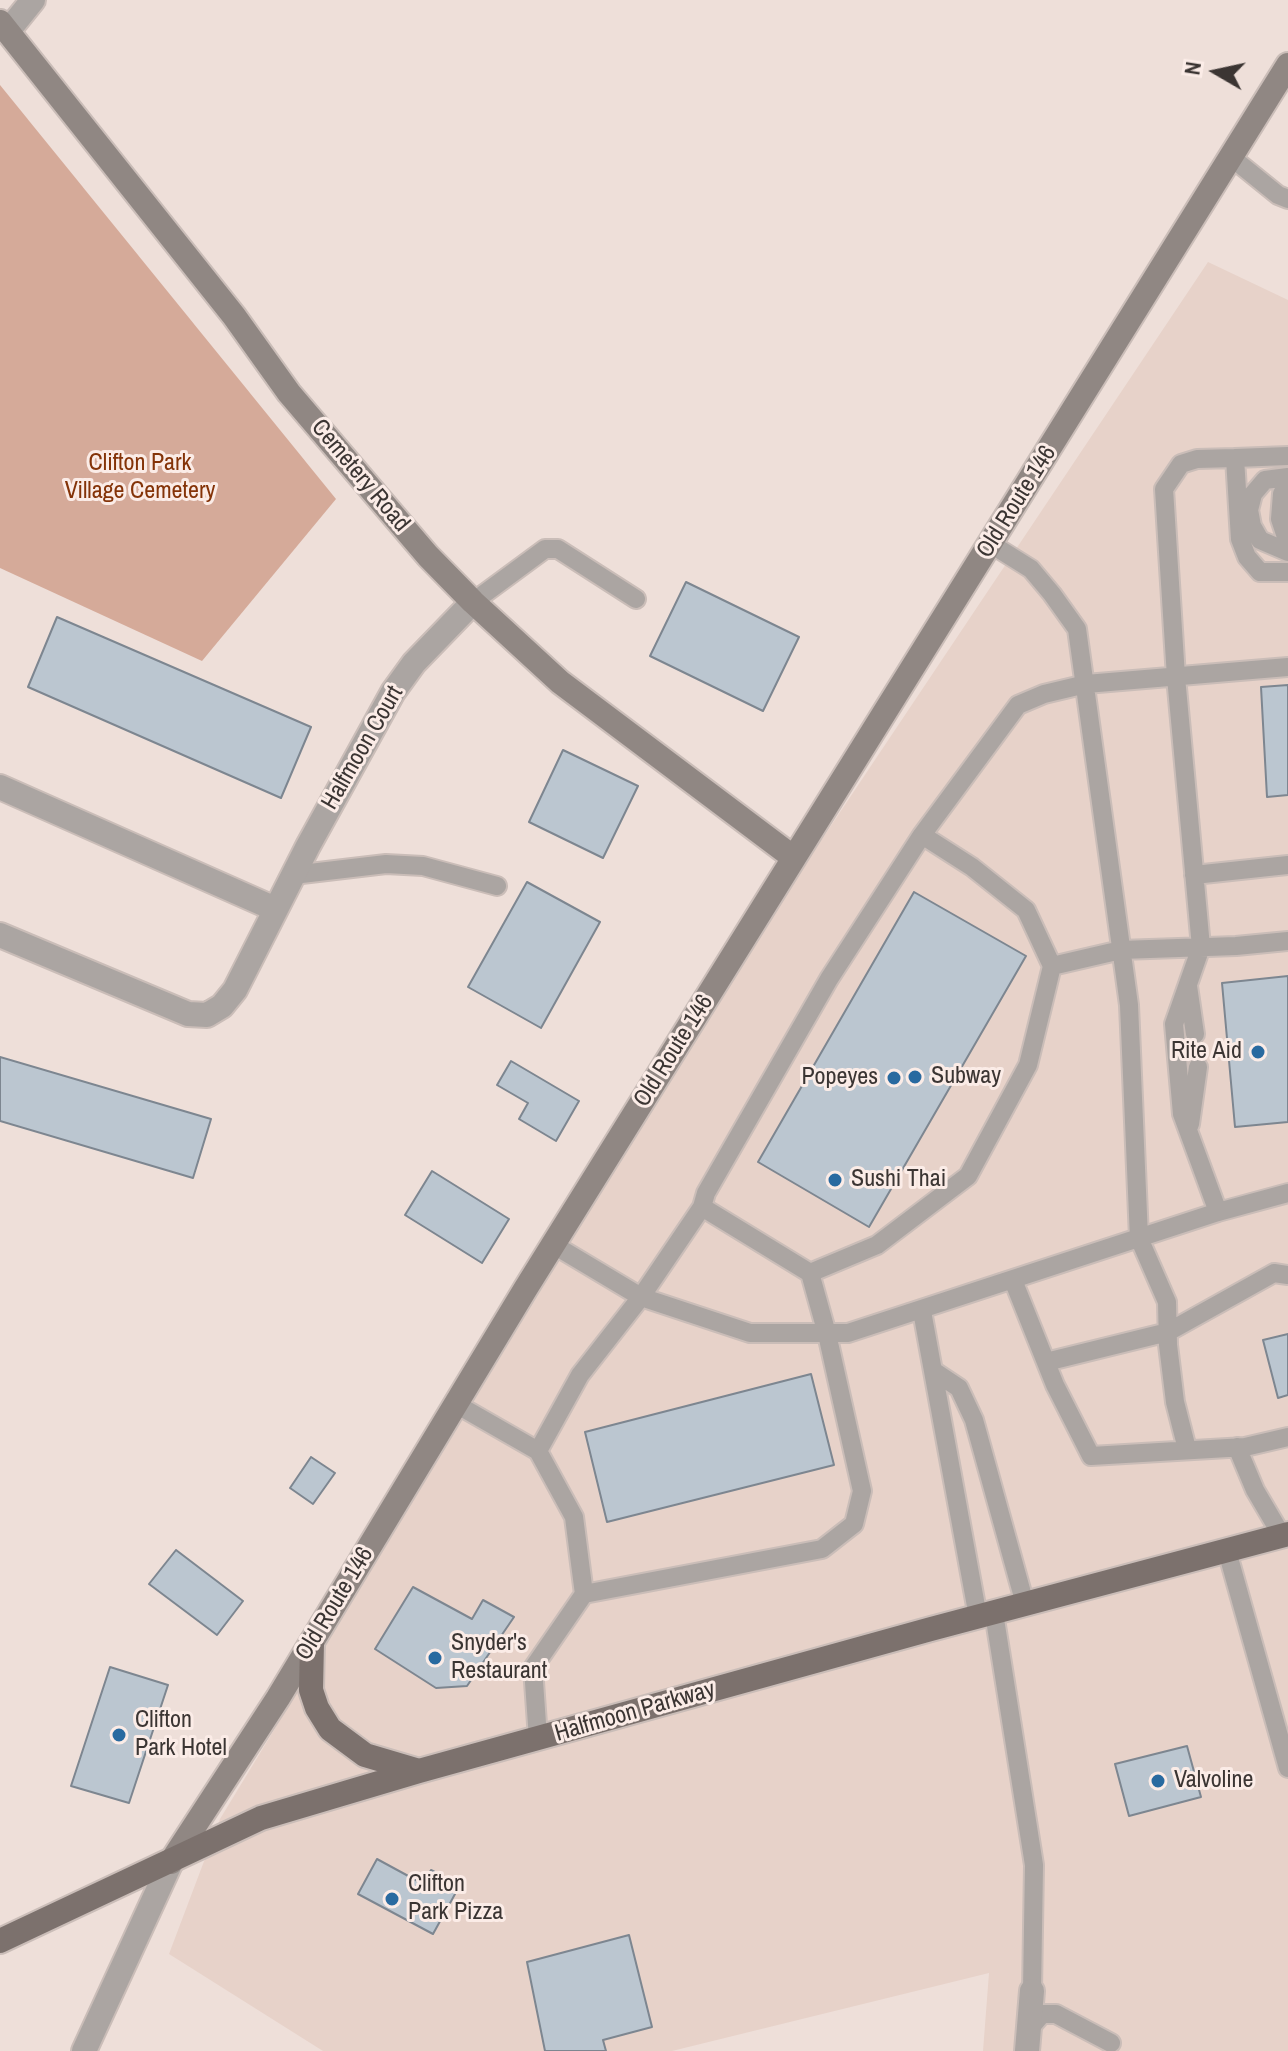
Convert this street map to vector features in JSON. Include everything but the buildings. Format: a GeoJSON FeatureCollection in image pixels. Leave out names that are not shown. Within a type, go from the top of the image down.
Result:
{"type":"FeatureCollection","features":[{"type":"Feature","properties":{"kind":"main road","name":"Halfmoon Parkway"},"geometry":{"type":"LineString","coordinates":[[0,1941],[261,1818],[538,1738],[1285,1535]]}},
{"type":"Feature","properties":{"kind":"main road"},"geometry":{"type":"LineString","coordinates":[[312,1642],[311,1690],[317,1708],[330,1729],[365,1755],[419,1771]]}},
{"type":"Feature","properties":{"kind":"street"},"geometry":{"type":"LineString","coordinates":[[4,26],[33,0]]}},
{"type":"Feature","properties":{"kind":"street","name":"Cemetery Road"},"geometry":{"type":"LineString","coordinates":[[4,26],[234,316],[289,393],[428,556],[560,682],[794,858]]}},
{"type":"Feature","properties":{"kind":"street","name":"Old Route 146"},"geometry":{"type":"LineString","coordinates":[[84,2051],[171,1862],[278,1698],[554,1245],[1288,65]]}},
{"type":"Feature","properties":{"kind":"street","name":"Halfmoon Court"},"geometry":{"type":"LineString","coordinates":[[0,935],[188,1014],[207,1015],[222,1006],[235,990],[293,875],[393,692],[414,663],[473,602]]}},
{"type":"Feature","properties":{"kind":"street"},"geometry":{"type":"LineString","coordinates":[[0,787],[275,909]]}},
{"type":"Feature","properties":{"kind":"street"},"geometry":{"type":"LineString","coordinates":[[1028,2040],[1032,1991]]}},
{"type":"Feature","properties":{"kind":"lane"},"geometry":{"type":"LineString","coordinates":[[1231,157],[1278,195],[1288,199]]}},
{"type":"Feature","properties":{"kind":"lane"},"geometry":{"type":"LineString","coordinates":[[1218,1212],[1182,1114],[1174,1024],[1201,947],[1176,677],[1164,489],[1181,464],[1197,459],[1288,456]]}},
{"type":"Feature","properties":{"kind":"lane"},"geometry":{"type":"LineString","coordinates":[[1235,458],[1240,539],[1247,557],[1260,572],[1288,572]]}},
{"type":"Feature","properties":{"kind":"lane"},"geometry":{"type":"LineString","coordinates":[[1288,477],[1265,480],[1253,494],[1249,510],[1252,526],[1260,540],[1288,552]]}},
{"type":"Feature","properties":{"kind":"lane"},"geometry":{"type":"LineString","coordinates":[[1288,484],[1282,494],[1280,519],[1288,543]]}},
{"type":"Feature","properties":{"kind":"lane"},"geometry":{"type":"LineString","coordinates":[[991,544],[1031,569],[1077,629],[1129,1005],[1139,1238],[1167,1302],[1175,1402],[1187,1449]]}},
{"type":"Feature","properties":{"kind":"lane"},"geometry":{"type":"LineString","coordinates":[[473,602],[545,549],[558,549],[636,599]]}},
{"type":"Feature","properties":{"kind":"lane"},"geometry":{"type":"LineString","coordinates":[[538,1451],[580,1375],[641,1297],[702,1207],[706,1193],[829,979],[922,835],[1018,705],[1044,694],[1086,684],[1288,667]]}},
{"type":"Feature","properties":{"kind":"lane"},"geometry":{"type":"LineString","coordinates":[[810,1273],[877,1245],[968,1176],[1028,1065],[1052,966],[1026,910],[972,867],[922,835]]}},
{"type":"Feature","properties":{"kind":"lane"},"geometry":{"type":"LineString","coordinates":[[1194,875],[1288,865]]}},
{"type":"Feature","properties":{"kind":"lane"},"geometry":{"type":"LineString","coordinates":[[293,875],[341,868],[423,866],[497,886]]}},
{"type":"Feature","properties":{"kind":"lane"},"geometry":{"type":"LineString","coordinates":[[1052,966],[1121,950],[1288,941]]}},
{"type":"Feature","properties":{"kind":"lane"},"geometry":{"type":"LineString","coordinates":[[1188,983],[1195,1034]]}},
{"type":"Feature","properties":{"kind":"lane"},"geometry":{"type":"LineString","coordinates":[[1189,1132],[1198,1067]]}},
{"type":"Feature","properties":{"kind":"lane"},"geometry":{"type":"LineString","coordinates":[[554,1245],[641,1297],[750,1333],[848,1333],[1218,1212],[1288,1193]]}},
{"type":"Feature","properties":{"kind":"lane"},"geometry":{"type":"LineString","coordinates":[[584,1594],[822,1549],[854,1524],[862,1491],[810,1273],[702,1207]]}},
{"type":"Feature","properties":{"kind":"lane"},"geometry":{"type":"LineString","coordinates":[[1046,1362],[1168,1332],[1274,1273],[1288,1275]]}},
{"type":"Feature","properties":{"kind":"lane"},"geometry":{"type":"LineString","coordinates":[[1013,1280],[1046,1362],[1091,1456],[1237,1447],[1288,1437]]}},
{"type":"Feature","properties":{"kind":"lane"},"geometry":{"type":"LineString","coordinates":[[922,1311],[986,1615],[1034,1865],[1032,1991]]}},
{"type":"Feature","properties":{"kind":"lane"},"geometry":{"type":"LineString","coordinates":[[935,1372],[959,1388],[974,1420],[1025,1604]]}},
{"type":"Feature","properties":{"kind":"lane"},"geometry":{"type":"LineString","coordinates":[[456,1404],[538,1451],[574,1517],[584,1594],[533,1668],[538,1738]]}},
{"type":"Feature","properties":{"kind":"lane"},"geometry":{"type":"LineString","coordinates":[[1237,1447],[1255,1490],[1285,1535]]}},
{"type":"Feature","properties":{"kind":"lane"},"geometry":{"type":"LineString","coordinates":[[1227,1551],[1282,1728],[1288,1768]]}},
{"type":"Feature","properties":{"kind":"lane"},"geometry":{"type":"LineString","coordinates":[[1028,2040],[1042,2014],[1056,2014],[1111,2043]]}},
{"type":"Feature","properties":{"kind":"shaded area"},"geometry":{"type":"Polygon","coordinates":[[[1208,262],[1288,300],[1288,2051],[983,2051],[989,1973],[672,2051],[323,2051],[169,1954],[220,1819],[572,1239],[804,866],[1208,262]]]}},
{"type":"Feature","properties":{"kind":"green space","name":"Clifton Park Village Cemetery"},"geometry":{"type":"Polygon","coordinates":[[[0,85],[336,499],[202,661],[0,568],[0,85]]]}},
{"type":"Feature","properties":{"kind":"place","name":"Rite Aid"},"geometry":{"type":"Point","coordinates":[1258,1052]}},
{"type":"Feature","properties":{"kind":"place","name":"Subway"},"geometry":{"type":"Point","coordinates":[915,1077]}},
{"type":"Feature","properties":{"kind":"place","name":"Popeyes"},"geometry":{"type":"Point","coordinates":[894,1078]}},
{"type":"Feature","properties":{"kind":"place","name":"Sushi Thai"},"geometry":{"type":"Point","coordinates":[835,1180]}},
{"type":"Feature","properties":{"kind":"place","name":"Snyder's Restaurant"},"geometry":{"type":"Point","coordinates":[435,1658]}},
{"type":"Feature","properties":{"kind":"place","name":"Clifton Park Hotel"},"geometry":{"type":"Point","coordinates":[119,1735]}},
{"type":"Feature","properties":{"kind":"place","name":"Valvoline"},"geometry":{"type":"Point","coordinates":[1158,1781]}},
{"type":"Feature","properties":{"kind":"place","name":"Clifton Park Pizza"},"geometry":{"type":"Point","coordinates":[392,1899]}}]}
